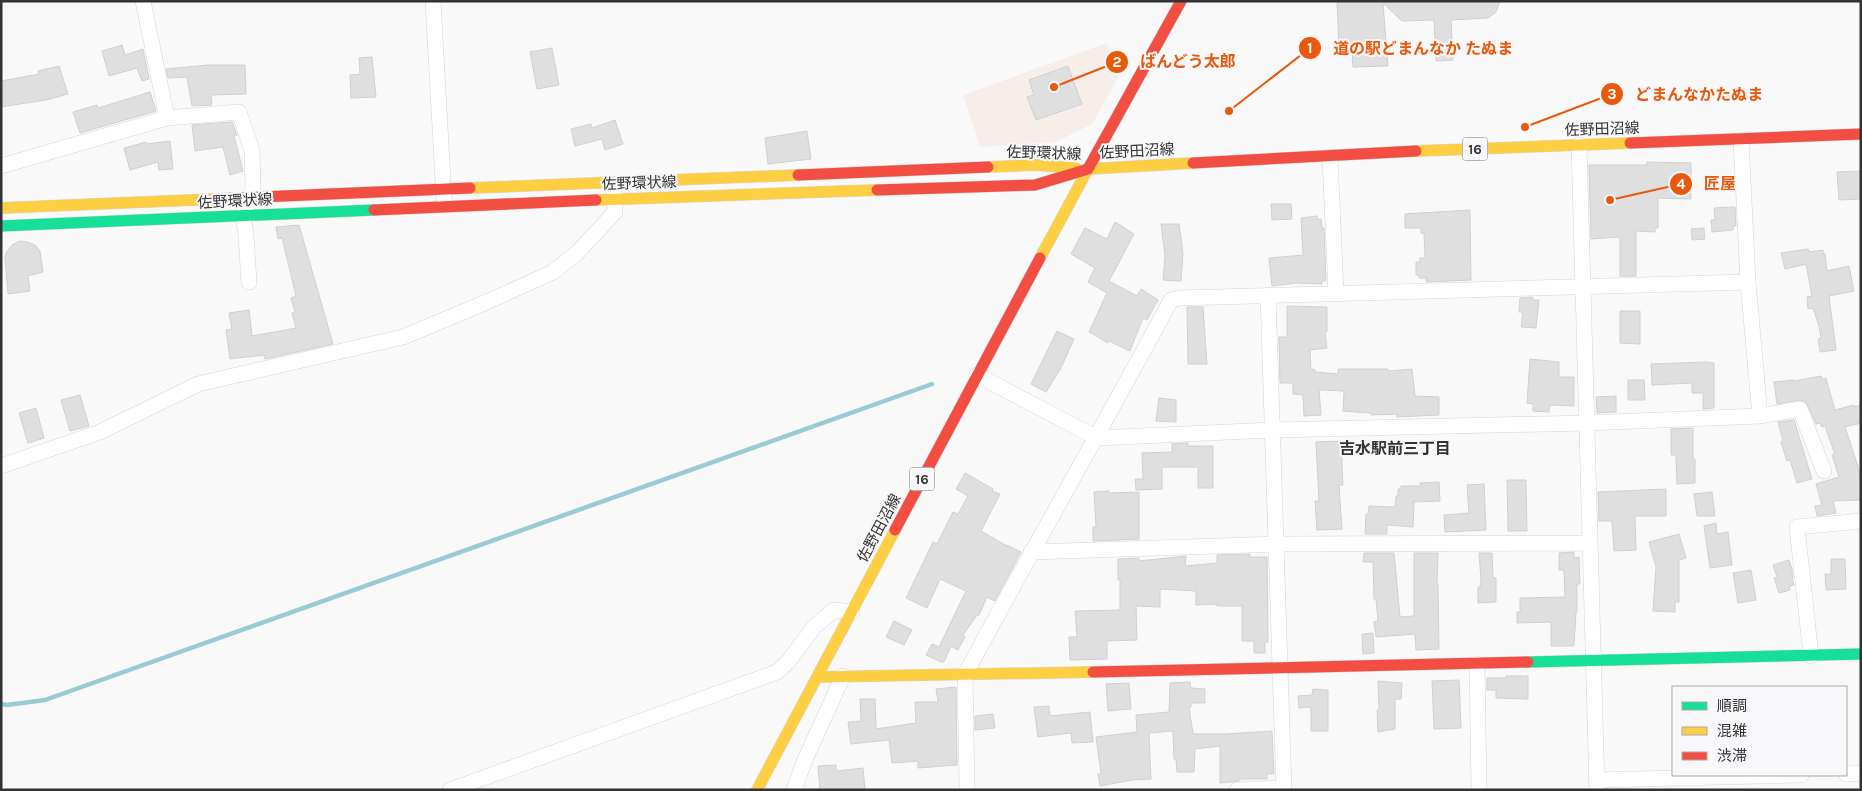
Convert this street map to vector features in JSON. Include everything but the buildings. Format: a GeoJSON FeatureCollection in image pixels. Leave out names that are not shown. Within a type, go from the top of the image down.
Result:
{"type":"FeatureCollection","features":[{"type":"Feature","properties":{"kind":"main road"},"geometry":{"type":"LineString","coordinates":[[1088,169],[1181,1]]}},
{"type":"Feature","properties":{"kind":"main road","name":"佐野田沼線"},"geometry":{"type":"LineString","coordinates":[[758,790],[976,375],[1088,169],[1481,148],[1741,140],[1861,134]]}},
{"type":"Feature","properties":{"kind":"main road","name":"佐野環状線"},"geometry":{"type":"LineString","coordinates":[[1,208],[1036,165],[1088,169]]}},
{"type":"Feature","properties":{"kind":"main road","name":"佐野環状線"},"geometry":{"type":"LineString","coordinates":[[1,226],[615,199],[1035,185],[1088,169]]}},
{"type":"Feature","properties":{"kind":"main road"},"geometry":{"type":"LineString","coordinates":[[817,677],[1477,664],[1861,654]]}},
{"type":"Feature","properties":{"kind":"street"},"geometry":{"type":"LineString","coordinates":[[143,1],[167,118]]}},
{"type":"Feature","properties":{"kind":"street"},"geometry":{"type":"LineString","coordinates":[[433,1],[445,206]]}},
{"type":"Feature","properties":{"kind":"street"},"geometry":{"type":"LineString","coordinates":[[1,166],[167,118],[239,112],[252,150],[252,198],[243,216],[249,282]]}},
{"type":"Feature","properties":{"kind":"street"},"geometry":{"type":"LineString","coordinates":[[1741,140],[1748,282],[1760,416]]}},
{"type":"Feature","properties":{"kind":"street"},"geometry":{"type":"LineString","coordinates":[[1579,145],[1596,785],[1780,776]]}},
{"type":"Feature","properties":{"kind":"street"},"geometry":{"type":"LineString","coordinates":[[1330,157],[1336,293]]}},
{"type":"Feature","properties":{"kind":"street"},"geometry":{"type":"LineString","coordinates":[[3,462],[100,432],[198,384],[402,337],[553,272],[571,258],[615,212],[613,183]]}},
{"type":"Feature","properties":{"kind":"street"},"geometry":{"type":"LineString","coordinates":[[968,790],[965,673],[1031,552],[1097,438],[1171,300],[1179,298],[1268,295],[1583,288],[1748,282]]}},
{"type":"Feature","properties":{"kind":"street"},"geometry":{"type":"LineString","coordinates":[[1238,790],[1284,789],[1274,430],[1268,295]]}},
{"type":"Feature","properties":{"kind":"street"},"geometry":{"type":"LineString","coordinates":[[976,375],[1097,438],[1274,430],[1586,423],[1760,416],[1800,409],[1824,471]]}},
{"type":"Feature","properties":{"kind":"street"},"geometry":{"type":"LineString","coordinates":[[1811,656],[1797,528],[1861,520]]}},
{"type":"Feature","properties":{"kind":"street"},"geometry":{"type":"LineString","coordinates":[[1031,552],[1277,544],[1590,543]]}},
{"type":"Feature","properties":{"kind":"street"},"geometry":{"type":"LineString","coordinates":[[450,790],[778,672],[788,662],[814,627],[834,610],[852,612]]}},
{"type":"Feature","properties":{"kind":"street"},"geometry":{"type":"LineString","coordinates":[[1477,664],[1479,790]]}},
{"type":"Feature","properties":{"kind":"street"},"geometry":{"type":"LineString","coordinates":[[794,790],[804,762],[843,676]]}},
{"type":"Feature","properties":{"kind":"street"},"geometry":{"type":"LineString","coordinates":[[1847,774],[1861,773]]}},
{"type":"Feature","properties":{"kind":"shaded area"},"geometry":{"type":"Polygon","coordinates":[[[1107,43],[1119,76],[1092,124],[1056,142],[980,147],[963,95],[1107,43]]]}},
{"type":"Feature","properties":{"kind":"waterway"},"geometry":{"type":"LineString","coordinates":[[1,704],[7,705],[45,700],[932,384]]}},
{"type":"Feature","properties":{"kind":"traffic: fast"},"geometry":{"type":"LineString","coordinates":[[1,226],[374,210]]}},
{"type":"Feature","properties":{"kind":"traffic: fast"},"geometry":{"type":"LineString","coordinates":[[1528,662],[1861,654]]}},
{"type":"Feature","properties":{"kind":"traffic: slow"},"geometry":{"type":"LineString","coordinates":[[1416,151],[1630,143]]}},
{"type":"Feature","properties":{"kind":"traffic: slow"},"geometry":{"type":"LineString","coordinates":[[1040,258],[1088,169],[1193,163]]}},
{"type":"Feature","properties":{"kind":"traffic: slow"},"geometry":{"type":"LineString","coordinates":[[988,167],[1036,165],[1076,168]]}},
{"type":"Feature","properties":{"kind":"traffic: slow"},"geometry":{"type":"LineString","coordinates":[[470,188],[798,175]]}},
{"type":"Feature","properties":{"kind":"traffic: slow"},"geometry":{"type":"LineString","coordinates":[[596,200],[877,190]]}},
{"type":"Feature","properties":{"kind":"traffic: slow"},"geometry":{"type":"LineString","coordinates":[[1,208],[216,199]]}},
{"type":"Feature","properties":{"kind":"traffic: slow"},"geometry":{"type":"LineString","coordinates":[[757,790],[895,530]]}},
{"type":"Feature","properties":{"kind":"traffic: slow"},"geometry":{"type":"LineString","coordinates":[[817,677],[1093,672]]}},
{"type":"Feature","properties":{"kind":"traffic: jam"},"geometry":{"type":"LineString","coordinates":[[1088,169],[1181,1]]}},
{"type":"Feature","properties":{"kind":"traffic: jam"},"geometry":{"type":"LineString","coordinates":[[1630,143],[1861,134]]}},
{"type":"Feature","properties":{"kind":"traffic: jam"},"geometry":{"type":"LineString","coordinates":[[1193,163],[1416,151]]}},
{"type":"Feature","properties":{"kind":"traffic: jam"},"geometry":{"type":"LineString","coordinates":[[798,175],[988,167]]}},
{"type":"Feature","properties":{"kind":"traffic: jam"},"geometry":{"type":"LineString","coordinates":[[877,190],[1035,185],[1088,169]]}},
{"type":"Feature","properties":{"kind":"traffic: jam"},"geometry":{"type":"LineString","coordinates":[[216,199],[470,188]]}},
{"type":"Feature","properties":{"kind":"traffic: jam"},"geometry":{"type":"LineString","coordinates":[[374,210],[596,200]]}},
{"type":"Feature","properties":{"kind":"traffic: jam"},"geometry":{"type":"LineString","coordinates":[[895,530],[1040,258]]}},
{"type":"Feature","properties":{"kind":"traffic: jam"},"geometry":{"type":"LineString","coordinates":[[1093,672],[1528,662]]}},
{"type":"Feature","properties":{"kind":"place","name":"ばんどう太郎"},"geometry":{"type":"Point","coordinates":[1054,87]}},
{"type":"Feature","properties":{"kind":"place","name":"道の駅どまんなか たぬま"},"geometry":{"type":"Point","coordinates":[1229,111]}},
{"type":"Feature","properties":{"kind":"place","name":"どまんなかたぬま"},"geometry":{"type":"Point","coordinates":[1525,127]}},
{"type":"Feature","properties":{"kind":"place","name":"匠屋"},"geometry":{"type":"Point","coordinates":[1610,200]}},
{"type":"Feature","properties":{"kind":"district","name":"吉水駅前三丁目"},"geometry":{"type":"Point","coordinates":[1395,448]}}]}
